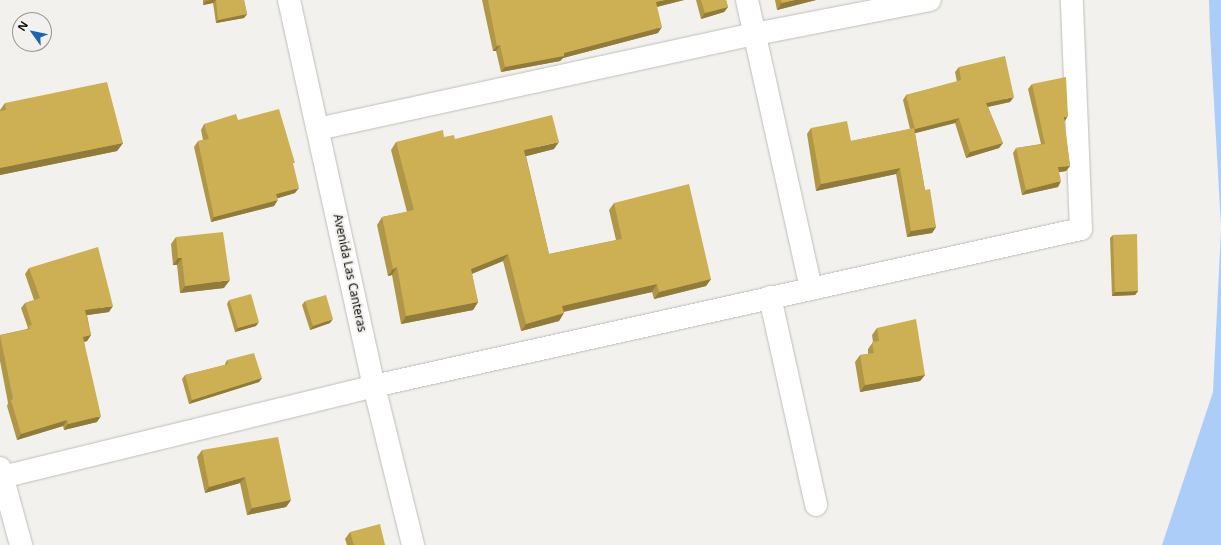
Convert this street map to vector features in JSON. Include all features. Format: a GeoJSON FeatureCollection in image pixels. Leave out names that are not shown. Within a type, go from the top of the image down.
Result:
{"type":"FeatureCollection","features":[{"type":"Feature","properties":{"kind":"street","name":"Avenida Las Canteras"},"geometry":{"type":"LineString","coordinates":[[289,0],[374,386],[413,545]]}},
{"type":"Feature","properties":{"kind":"street"},"geometry":{"type":"LineString","coordinates":[[747,0],[811,289]]}},
{"type":"Feature","properties":{"kind":"street"},"geometry":{"type":"LineString","coordinates":[[318,129],[755,34],[930,0]]}},
{"type":"Feature","properties":{"kind":"street"},"geometry":{"type":"LineString","coordinates":[[21,545],[1,473],[374,386],[1081,229],[1072,0]]}},
{"type":"Feature","properties":{"kind":"street"},"geometry":{"type":"LineString","coordinates":[[770,298],[816,506]]}},
{"type":"Feature","properties":{"kind":"water"},"geometry":{"type":"Polygon","coordinates":[[[1209,0],[1221,0],[1221,226],[1210,33],[1209,0]]]}},
{"type":"Feature","properties":{"kind":"water"},"geometry":{"type":"Polygon","coordinates":[[[1221,229],[1221,545],[1162,545],[1213,392],[1221,229]]]}},
{"type":"Feature","properties":{"kind":"building"},"geometry":{"type":"Polygon","coordinates":[[[216,0],[244,0],[247,14],[218,20],[216,0]]]}},
{"type":"Feature","properties":{"kind":"building"},"geometry":{"type":"Polygon","coordinates":[[[488,0],[665,0],[656,2],[662,27],[564,53],[564,56],[505,67],[500,45],[497,46],[488,0]]]}},
{"type":"Feature","properties":{"kind":"building"},"geometry":{"type":"Polygon","coordinates":[[[701,0],[726,0],[728,7],[705,13],[701,0]]]}},
{"type":"Feature","properties":{"kind":"building"},"geometry":{"type":"Polygon","coordinates":[[[781,0],[795,0],[782,3],[781,0]]]}},
{"type":"Feature","properties":{"kind":"building"},"geometry":{"type":"Polygon","coordinates":[[[1005,56],[1014,97],[986,103],[1003,143],[970,152],[959,118],[915,129],[906,95],[961,80],[959,67],[1005,56]]]}},
{"type":"Feature","properties":{"kind":"building"},"geometry":{"type":"Polygon","coordinates":[[[1066,77],[1068,116],[1064,117],[1070,166],[1058,167],[1061,181],[1026,190],[1016,148],[1045,144],[1032,84],[1066,77]]]}},
{"type":"Feature","properties":{"kind":"building"},"geometry":{"type":"Polygon","coordinates":[[[107,82],[123,143],[0,168],[0,111],[6,110],[5,103],[107,82]]]}},
{"type":"Feature","properties":{"kind":"building"},"geometry":{"type":"Polygon","coordinates":[[[279,109],[295,163],[293,163],[299,188],[276,194],[278,200],[214,217],[198,141],[209,139],[204,124],[236,114],[238,120],[279,109]]]}},
{"type":"Feature","properties":{"kind":"building"},"geometry":{"type":"Polygon","coordinates":[[[552,115],[559,142],[524,150],[549,254],[622,239],[614,203],[689,184],[711,279],[659,292],[657,284],[562,306],[564,313],[526,324],[508,254],[471,269],[478,302],[406,316],[397,267],[393,269],[382,217],[414,210],[396,142],[443,130],[444,137],[454,135],[455,139],[552,115]]]}},
{"type":"Feature","properties":{"kind":"building"},"geometry":{"type":"Polygon","coordinates":[[[847,121],[851,141],[914,128],[925,190],[930,189],[936,227],[911,231],[900,168],[821,184],[811,128],[847,121]]]}},
{"type":"Feature","properties":{"kind":"building"},"geometry":{"type":"Polygon","coordinates":[[[223,232],[230,280],[185,286],[182,258],[178,258],[176,237],[223,232]]]}},
{"type":"Feature","properties":{"kind":"building"},"geometry":{"type":"Polygon","coordinates":[[[1137,234],[1138,291],[1115,292],[1113,235],[1137,234]]]}},
{"type":"Feature","properties":{"kind":"building"},"geometry":{"type":"Polygon","coordinates":[[[98,247],[113,306],[85,310],[91,335],[83,337],[101,416],[68,424],[67,420],[21,434],[11,400],[13,399],[0,335],[30,329],[29,326],[32,325],[25,303],[40,298],[29,268],[98,247]]]}},
{"type":"Feature","properties":{"kind":"building"},"geometry":{"type":"Polygon","coordinates":[[[251,294],[259,322],[238,328],[229,300],[251,294]]]}},
{"type":"Feature","properties":{"kind":"building"},"geometry":{"type":"Polygon","coordinates":[[[326,295],[333,319],[313,326],[305,301],[326,295]]]}},
{"type":"Feature","properties":{"kind":"building"},"geometry":{"type":"Polygon","coordinates":[[[916,319],[925,375],[865,385],[860,355],[874,353],[872,342],[879,341],[877,328],[916,319]]]}},
{"type":"Feature","properties":{"kind":"building"},"geometry":{"type":"Polygon","coordinates":[[[254,353],[262,378],[192,400],[185,375],[228,364],[227,360],[254,353]]]}},
{"type":"Feature","properties":{"kind":"building"},"geometry":{"type":"Polygon","coordinates":[[[278,437],[291,500],[252,508],[245,477],[209,487],[202,450],[278,437]]]}},
{"type":"Feature","properties":{"kind":"building"},"geometry":{"type":"Polygon","coordinates":[[[380,524],[385,545],[354,545],[350,532],[380,524]]]}}]}
